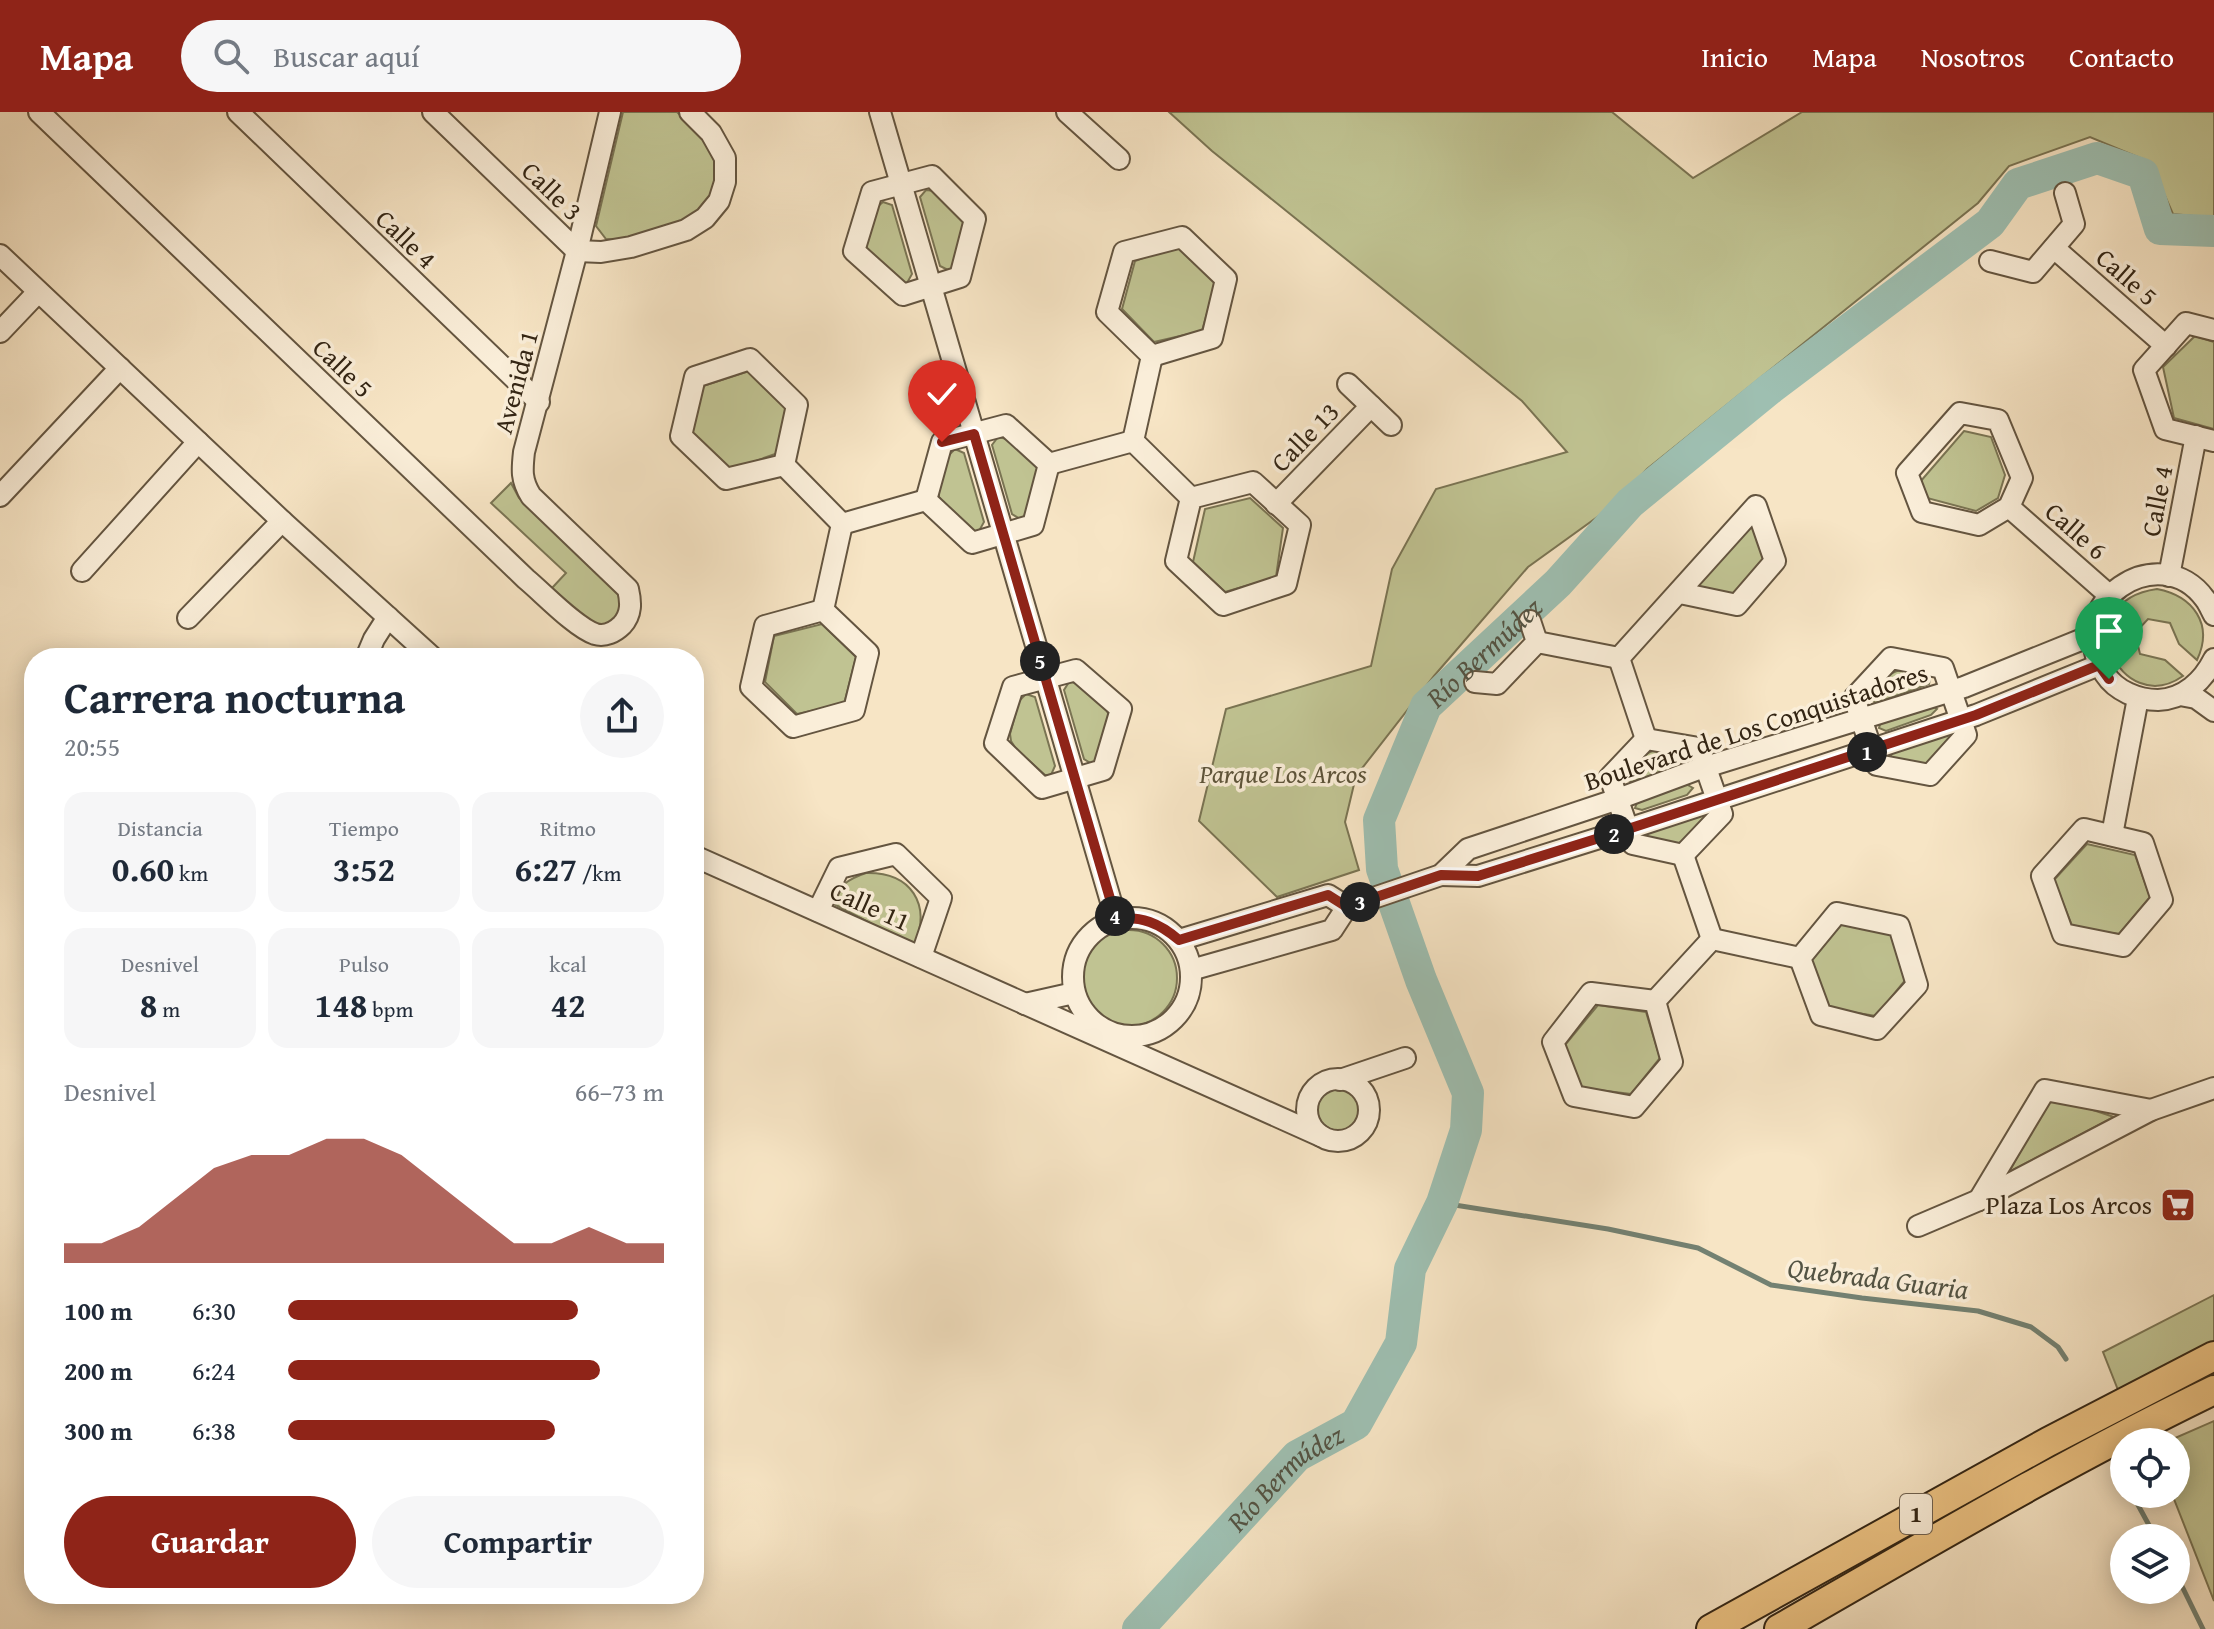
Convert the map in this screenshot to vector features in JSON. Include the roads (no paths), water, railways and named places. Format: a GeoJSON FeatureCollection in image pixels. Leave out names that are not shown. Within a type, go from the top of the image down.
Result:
{"type":"FeatureCollection","features":[{"type":"Feature","properties":{"kind":"highway","name":"1"},"geometry":{"type":"LineString","coordinates":[[1711,1629],[2048,1442],[2214,1356]]}},
{"type":"Feature","properties":{"kind":"highway","name":"1"},"geometry":{"type":"LineString","coordinates":[[1779,1629],[2062,1467],[2214,1391]]}},
{"type":"Feature","properties":{"kind":"street","name":"Calle 5"},"geometry":{"type":"LineString","coordinates":[[39,112],[526,579],[583,628],[598,635],[610,634],[622,625]]}},
{"type":"Feature","properties":{"kind":"street","name":"Calle 4"},"geometry":{"type":"LineString","coordinates":[[238,112],[539,402]]}},
{"type":"Feature","properties":{"kind":"street","name":"Calle 3"},"geometry":{"type":"LineString","coordinates":[[433,112],[577,251],[601,252],[631,247],[686,230],[705,218],[719,201],[725,182],[725,158],[711,133],[690,112]]}},
{"type":"Feature","properties":{"kind":"street","name":"Avenida 1"},"geometry":{"type":"LineString","coordinates":[[610,112],[521,473],[531,496],[628,589],[631,603],[622,625]]}},
{"type":"Feature","properties":{"kind":"street"},"geometry":{"type":"LineString","coordinates":[[880,112],[1116,919]]}},
{"type":"Feature","properties":{"kind":"street"},"geometry":{"type":"LineString","coordinates":[[1067,112],[1119,159]]}},
{"type":"Feature","properties":{"kind":"street"},"geometry":{"type":"LineString","coordinates":[[932,176],[975,219],[960,277],[903,295],[854,251],[872,192],[901,184],[932,176]]}},
{"type":"Feature","properties":{"kind":"street"},"geometry":{"type":"LineString","coordinates":[[1990,261],[2033,272],[2074,224],[2065,193]]}},
{"type":"Feature","properties":{"kind":"street"},"geometry":{"type":"LineString","coordinates":[[1182,237],[1226,279],[1212,338],[1152,356],[1107,312],[1124,252],[1182,237]]}},
{"type":"Feature","properties":{"kind":"street","name":"Calle 5"},"geometry":{"type":"LineString","coordinates":[[2054,248],[2166,346]]}},
{"type":"Feature","properties":{"kind":"street"},"geometry":{"type":"LineString","coordinates":[[0,255],[282,521],[422,648]]}},
{"type":"Feature","properties":{"kind":"street"},"geometry":{"type":"LineString","coordinates":[[0,332],[38,292]]}},
{"type":"Feature","properties":{"kind":"street"},"geometry":{"type":"LineString","coordinates":[[2205,439],[2165,429],[2144,370],[2186,323],[2214,330]]}},
{"type":"Feature","properties":{"kind":"street"},"geometry":{"type":"LineString","coordinates":[[1133,441],[1152,356]]}},
{"type":"Feature","properties":{"kind":"street"},"geometry":{"type":"LineString","coordinates":[[750,359],[797,405],[784,465],[726,479],[681,436],[695,377],[750,359]]}},
{"type":"Feature","properties":{"kind":"street"},"geometry":{"type":"LineString","coordinates":[[0,496],[120,368]]}},
{"type":"Feature","properties":{"kind":"street","name":"Calle 13"},"geometry":{"type":"LineString","coordinates":[[1348,384],[1391,425]]}},
{"type":"Feature","properties":{"kind":"street","name":"Calle 13"},"geometry":{"type":"LineString","coordinates":[[1276,504],[1371,406]]}},
{"type":"Feature","properties":{"kind":"street"},"geometry":{"type":"LineString","coordinates":[[1960,413],[1998,420],[2022,478],[2009,507],[1979,525],[1922,512],[1907,473],[1960,413]]}},
{"type":"Feature","properties":{"kind":"street"},"geometry":{"type":"LineString","coordinates":[[926,500],[942,442],[1006,425],[1049,464]]}},
{"type":"Feature","properties":{"kind":"street","name":"Calle 4"},"geometry":{"type":"LineString","coordinates":[[2169,576],[2205,439]]}},
{"type":"Feature","properties":{"kind":"street"},"geometry":{"type":"LineString","coordinates":[[1049,464],[1133,441]]}},
{"type":"Feature","properties":{"kind":"street"},"geometry":{"type":"LineString","coordinates":[[1133,441],[1191,498]]}},
{"type":"Feature","properties":{"kind":"street"},"geometry":{"type":"LineString","coordinates":[[82,571],[198,442]]}},
{"type":"Feature","properties":{"kind":"street"},"geometry":{"type":"LineString","coordinates":[[926,500],[972,543],[1003,534],[1033,525],[1049,464]]}},
{"type":"Feature","properties":{"kind":"street"},"geometry":{"type":"LineString","coordinates":[[784,465],[842,524]]}},
{"type":"Feature","properties":{"kind":"street"},"geometry":{"type":"LineString","coordinates":[[1253,482],[1300,525],[1286,584],[1223,605],[1176,561],[1191,498],[1253,482]]}},
{"type":"Feature","properties":{"kind":"street"},"geometry":{"type":"LineString","coordinates":[[842,524],[926,500]]}},
{"type":"Feature","properties":{"kind":"street"},"geometry":{"type":"LineString","coordinates":[[1619,658],[1756,506],[1775,561],[1737,605],[1680,593]]}},
{"type":"Feature","properties":{"kind":"street","name":"Calle 6"},"geometry":{"type":"LineString","coordinates":[[2009,507],[2109,595]]}},
{"type":"Feature","properties":{"kind":"street"},"geometry":{"type":"LineString","coordinates":[[188,618],[282,521]]}},
{"type":"Feature","properties":{"kind":"street"},"geometry":{"type":"LineString","coordinates":[[823,610],[842,524]]}},
{"type":"Feature","properties":{"kind":"street"},"geometry":{"type":"LineString","coordinates":[[2214,615],[2205,598],[2189,584],[2169,576],[2147,575],[2126,582],[2109,595],[2100,607],[2093,635],[2099,665],[2122,691],[2138,698],[2159,700],[2180,695],[2207,673],[2214,659]]}},
{"type":"Feature","properties":{"kind":"street"},"geometry":{"type":"LineString","coordinates":[[823,610],[868,653],[854,710],[793,727],[751,687],[765,626],[823,610]]}},
{"type":"Feature","properties":{"kind":"street"},"geometry":{"type":"LineString","coordinates":[[370,648],[388,617]]}},
{"type":"Feature","properties":{"kind":"street"},"geometry":{"type":"LineString","coordinates":[[1530,621],[1537,642]]}},
{"type":"Feature","properties":{"kind":"street","name":"Boulevard de Los Conquistadores"},"geometry":{"type":"LineString","coordinates":[[1438,876],[1468,849],[1706,767],[1951,691],[2093,635]]}},
{"type":"Feature","properties":{"kind":"street"},"geometry":{"type":"LineString","coordinates":[[1537,642],[1619,658]]}},
{"type":"Feature","properties":{"kind":"street"},"geometry":{"type":"LineString","coordinates":[[1475,682],[1497,684],[1537,642]]}},
{"type":"Feature","properties":{"kind":"street"},"geometry":{"type":"LineString","coordinates":[[1619,658],[1646,739]]}},
{"type":"Feature","properties":{"kind":"street"},"geometry":{"type":"LineString","coordinates":[[1891,658],[1943,668],[1951,691],[1966,735],[1930,775],[1877,765],[1854,698],[1891,658]]}},
{"type":"Feature","properties":{"kind":"street","name":"Boulevard de Los Conquistadores"},"geometry":{"type":"LineString","coordinates":[[1191,970],[1332,930],[1351,905],[1438,876],[1478,876],[1628,829],[1961,720],[2099,665]]}},
{"type":"Feature","properties":{"kind":"street"},"geometry":{"type":"LineString","coordinates":[[1076,670],[1121,709],[1103,770],[1042,788],[995,743],[1013,687],[1045,679],[1076,670]]}},
{"type":"Feature","properties":{"kind":"street"},"geometry":{"type":"LineString","coordinates":[[2180,695],[2196,698],[2214,711]]}},
{"type":"Feature","properties":{"kind":"street"},"geometry":{"type":"LineString","coordinates":[[2112,835],[2138,698]]}},
{"type":"Feature","properties":{"kind":"street"},"geometry":{"type":"LineString","coordinates":[[1646,739],[1699,748],[1722,814],[1683,855]]}},
{"type":"Feature","properties":{"kind":"street"},"geometry":{"type":"LineString","coordinates":[[1646,739],[1610,777],[1633,844],[1683,855]]}},
{"type":"Feature","properties":{"kind":"street"},"geometry":{"type":"LineString","coordinates":[[2084,829],[2112,835],[2143,843],[2162,900],[2123,946],[2063,934],[2042,876],[2084,829]]}},
{"type":"Feature","properties":{"kind":"street"},"geometry":{"type":"LineString","coordinates":[[818,911],[839,868],[896,854],[941,898],[921,957]]}},
{"type":"Feature","properties":{"kind":"street"},"geometry":{"type":"LineString","coordinates":[[1683,855],[1712,939]]}},
{"type":"Feature","properties":{"kind":"street","name":"Calle 11"},"geometry":{"type":"LineString","coordinates":[[704,860],[1321,1136]]}},
{"type":"Feature","properties":{"kind":"street","name":"Boulevard de Los Conquistadores"},"geometry":{"type":"LineString","coordinates":[[1179,940],[1328,895],[1351,905]]}},
{"type":"Feature","properties":{"kind":"street"},"geometry":{"type":"LineString","coordinates":[[1837,913],[1899,926],[1917,985],[1877,1029],[1821,1015],[1800,958],[1837,913]]}},
{"type":"Feature","properties":{"kind":"street"},"geometry":{"type":"LineString","coordinates":[[1116,919],[1148,920],[1165,928],[1179,940],[1191,970],[1190,986],[1186,1002],[1177,1016],[1164,1027],[1149,1034],[1130,1037],[1111,1034],[1094,1024],[1082,1010],[1074,993],[1072,975],[1075,958],[1095,930],[1116,919]]}},
{"type":"Feature","properties":{"kind":"street"},"geometry":{"type":"LineString","coordinates":[[1712,939],[1800,958]]}},
{"type":"Feature","properties":{"kind":"street"},"geometry":{"type":"LineString","coordinates":[[1655,1001],[1712,939]]}},
{"type":"Feature","properties":{"kind":"street"},"geometry":{"type":"LineString","coordinates":[[1025,1004],[1074,993]]}},
{"type":"Feature","properties":{"kind":"street"},"geometry":{"type":"LineString","coordinates":[[1591,993],[1655,1001],[1672,1062],[1634,1107],[1574,1096],[1553,1042],[1591,993]]}},
{"type":"Feature","properties":{"kind":"street","name":"Calle 11"},"geometry":{"type":"LineString","coordinates":[[1149,1034],[1179,1073]]}},
{"type":"Feature","properties":{"kind":"street"},"geometry":{"type":"LineString","coordinates":[[1340,1080],[1359,1087],[1365,1095],[1369,1115],[1359,1133],[1340,1141],[1321,1136],[1308,1118],[1308,1106],[1319,1086],[1405,1058]]}},
{"type":"Feature","properties":{"kind":"street"},"geometry":{"type":"LineString","coordinates":[[1918,1226],[1979,1200],[2151,1110],[2214,1088]]}},
{"type":"Feature","properties":{"kind":"street"},"geometry":{"type":"LineString","coordinates":[[1979,1200],[2045,1090],[2151,1110]]}},
{"type":"Feature","properties":{"kind":"street"},"geometry":{"type":"LineString","coordinates":[[1804,1629],[1932,1541]]}},
{"type":"Feature","properties":{"kind":"waterway","name":"Río Bermúdez"},"geometry":{"type":"LineString","coordinates":[[1138,1629],[1297,1456],[1356,1424],[1401,1343],[1410,1269],[1442,1203],[1466,1130],[1468,1093],[1421,980],[1382,869],[1379,820],[1426,706],[1558,583],[1630,503],[1771,388],[1990,223],[2018,184],[2097,158],[2143,174],[2160,229],[2214,231]]}},
{"type":"Feature","properties":{"kind":"waterway","name":"Quebrada Guaria"},"geometry":{"type":"LineString","coordinates":[[1442,1203],[1608,1229],[1698,1248],[1771,1285],[1978,1311],[2031,1327],[2058,1347],[2066,1359]]}},
{"type":"Feature","properties":{"kind":"waterway","name":"Quebrada Guaria"},"geometry":{"type":"LineString","coordinates":[[2140,1508],[2148,1524]]}},
{"type":"Feature","properties":{"kind":"waterway","name":"Quebrada Guaria"},"geometry":{"type":"LineString","coordinates":[[2190,1603],[2203,1629]]}},
{"type":"Feature","properties":{"kind":"place","name":"Plaza Los Arcos"},"geometry":{"type":"Point","coordinates":[2178,1205]}},
{"type":"Feature","properties":{"kind":"park label","name":"Parque Los Arcos"},"geometry":{"type":"Point","coordinates":[1283,774]}}]}
